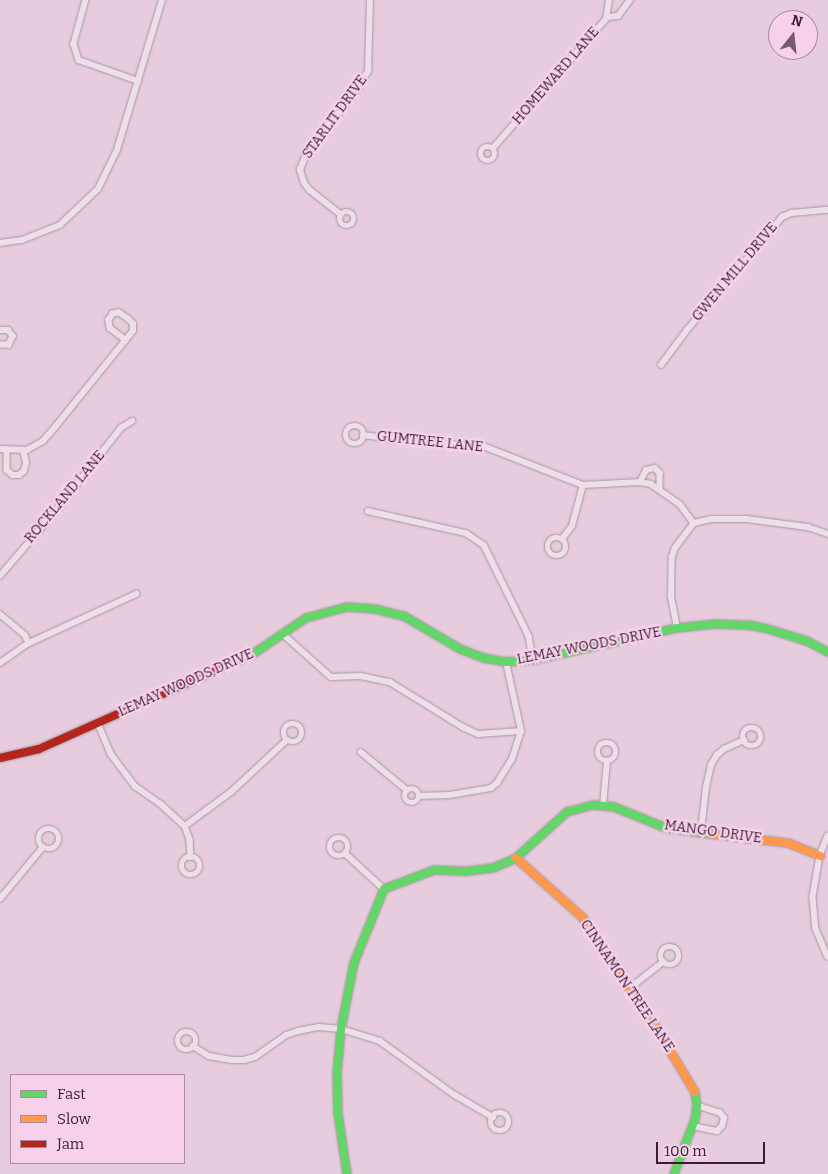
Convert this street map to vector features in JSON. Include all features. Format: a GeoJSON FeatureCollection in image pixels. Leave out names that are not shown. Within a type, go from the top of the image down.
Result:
{"type":"FeatureCollection","features":[{"type":"Feature","properties":{"kind":"street"},"geometry":{"type":"LineString","coordinates":[[86,0],[74,44],[79,60],[138,81]]}},
{"type":"Feature","properties":{"kind":"street"},"geometry":{"type":"LineString","coordinates":[[0,243],[22,240],[60,225],[98,189],[118,150],[162,0]]}},
{"type":"Feature","properties":{"kind":"street","name":"STARLIT DRIVE"},"geometry":{"type":"LineString","coordinates":[[341,215],[310,192],[304,183],[300,170],[306,154],[352,97],[368,71],[370,0]]}},
{"type":"Feature","properties":{"kind":"street","name":"HOMEWARD LANE"},"geometry":{"type":"LineString","coordinates":[[493,148],[607,17],[609,0]]}},
{"type":"Feature","properties":{"kind":"street"},"geometry":{"type":"LineString","coordinates":[[607,17],[618,16],[630,0]]}},
{"type":"Feature","properties":{"kind":"street","name":"GWEN MILL DRIVE"},"geometry":{"type":"LineString","coordinates":[[662,365],[687,330],[782,217],[791,214],[828,210]]}},
{"type":"Feature","properties":{"kind":"street"},"geometry":{"type":"LineString","coordinates":[[0,449],[24,450],[43,441],[126,340],[133,331],[133,324],[120,314],[113,314],[109,320],[110,328],[126,340]]}},
{"type":"Feature","properties":{"kind":"street"},"geometry":{"type":"LineString","coordinates":[[0,330],[8,330],[13,338],[9,345],[0,345]]}},
{"type":"Feature","properties":{"kind":"street","name":"ROCKLAND LANE"},"geometry":{"type":"LineString","coordinates":[[0,576],[58,508],[121,428],[132,421]]}},
{"type":"Feature","properties":{"kind":"street","name":"GUMTREE LANE"},"geometry":{"type":"LineString","coordinates":[[364,435],[409,441],[486,447],[584,485],[640,482],[660,488],[680,504],[694,523]]}},
{"type":"Feature","properties":{"kind":"street"},"geometry":{"type":"LineString","coordinates":[[7,450],[7,470],[12,475],[18,475],[24,471],[26,462],[24,450]]}},
{"type":"Feature","properties":{"kind":"street"},"geometry":{"type":"LineString","coordinates":[[640,482],[646,470],[651,467],[655,468],[660,473],[660,488]]}},
{"type":"Feature","properties":{"kind":"street"},"geometry":{"type":"LineString","coordinates":[[562,540],[572,526],[584,485]]}},
{"type":"Feature","properties":{"kind":"street"},"geometry":{"type":"LineString","coordinates":[[368,511],[466,534],[484,545],[529,636],[533,660]]}},
{"type":"Feature","properties":{"kind":"street"},"geometry":{"type":"LineString","coordinates":[[677,628],[670,596],[672,557],[675,548],[694,523],[711,519],[747,518],[808,527],[828,534]]}},
{"type":"Feature","properties":{"kind":"street"},"geometry":{"type":"LineString","coordinates":[[0,662],[29,643],[136,594]]}},
{"type":"Feature","properties":{"kind":"street","name":"LEMAY WOODS DRIVE"},"geometry":{"type":"LineString","coordinates":[[0,758],[27,754],[253,654],[306,618],[332,610],[360,607],[404,616],[417,622],[460,650],[484,658],[506,662],[533,660],[677,628],[712,624],[749,625],[785,633],[828,652]]}},
{"type":"Feature","properties":{"kind":"street"},"geometry":{"type":"LineString","coordinates":[[0,614],[25,635],[29,643]]}},
{"type":"Feature","properties":{"kind":"street"},"geometry":{"type":"LineString","coordinates":[[282,633],[331,676],[361,676],[390,682],[471,732],[478,734],[521,731]]}},
{"type":"Feature","properties":{"kind":"street"},"geometry":{"type":"LineString","coordinates":[[419,796],[450,795],[491,788],[497,783],[512,759],[521,731],[506,662]]}},
{"type":"Feature","properties":{"kind":"street"},"geometry":{"type":"LineString","coordinates":[[98,723],[111,754],[134,786],[161,804],[185,826],[190,840],[191,857]]}},
{"type":"Feature","properties":{"kind":"street"},"geometry":{"type":"LineString","coordinates":[[185,826],[231,792],[287,740]]}},
{"type":"Feature","properties":{"kind":"street"},"geometry":{"type":"LineString","coordinates":[[702,831],[706,787],[711,765],[716,755],[724,749],[744,740]]}},
{"type":"Feature","properties":{"kind":"street"},"geometry":{"type":"LineString","coordinates":[[361,752],[406,790],[414,789],[419,796]]}},
{"type":"Feature","properties":{"kind":"street"},"geometry":{"type":"LineString","coordinates":[[603,806],[607,761]]}},
{"type":"Feature","properties":{"kind":"street"},"geometry":{"type":"LineString","coordinates":[[406,790],[404,796],[408,802],[415,802],[419,796]]}},
{"type":"Feature","properties":{"kind":"street","name":"MANGO DRIVE"},"geometry":{"type":"LineString","coordinates":[[384,889],[434,870],[481,870],[516,858],[567,812],[594,806],[614,807],[666,828],[788,843],[820,856]]}},
{"type":"Feature","properties":{"kind":"street"},"geometry":{"type":"LineString","coordinates":[[828,836],[820,856],[813,897],[816,929],[828,957]]}},
{"type":"Feature","properties":{"kind":"street"},"geometry":{"type":"LineString","coordinates":[[0,899],[43,847]]}},
{"type":"Feature","properties":{"kind":"street"},"geometry":{"type":"LineString","coordinates":[[345,853],[384,889],[354,963],[341,1029],[337,1074],[338,1114],[347,1174]]}},
{"type":"Feature","properties":{"kind":"street","name":"CINNAMON TREE LANE"},"geometry":{"type":"LineString","coordinates":[[516,858],[582,917],[696,1092],[697,1106],[693,1126],[674,1174]]}},
{"type":"Feature","properties":{"kind":"street"},"geometry":{"type":"LineString","coordinates":[[630,988],[662,962]]}},
{"type":"Feature","properties":{"kind":"street"},"geometry":{"type":"LineString","coordinates":[[194,1046],[209,1056],[244,1060],[255,1057],[286,1035],[298,1030],[319,1027],[341,1029],[380,1041],[455,1095],[493,1117]]}},
{"type":"Feature","properties":{"kind":"street"},"geometry":{"type":"LineString","coordinates":[[693,1126],[717,1131],[722,1126],[724,1118],[720,1113],[697,1106]]}},
{"type":"Feature","properties":{"kind":"traffic: fast"},"geometry":{"type":"LineString","coordinates":[[237,661],[253,654],[306,618],[347,607],[375,609],[404,616],[460,649],[484,658],[506,662],[533,660],[677,628],[713,624],[749,625],[768,629],[807,641],[828,652]]}},
{"type":"Feature","properties":{"kind":"traffic: fast"},"geometry":{"type":"LineString","coordinates":[[347,1174],[338,1114],[337,1074],[341,1029],[354,963],[384,889],[434,870],[468,871],[493,868],[516,858],[567,812],[594,805],[614,807],[666,828],[711,834]]}},
{"type":"Feature","properties":{"kind":"traffic: fast"},"geometry":{"type":"LineString","coordinates":[[674,1174],[695,1119],[697,1106],[695,1092]]}},
{"type":"Feature","properties":{"kind":"traffic: slow"},"geometry":{"type":"LineString","coordinates":[[711,834],[788,843],[820,856]]}},
{"type":"Feature","properties":{"kind":"traffic: slow"},"geometry":{"type":"LineString","coordinates":[[516,858],[582,917],[655,1026],[695,1092]]}},
{"type":"Feature","properties":{"kind":"traffic: jam"},"geometry":{"type":"LineString","coordinates":[[0,758],[39,749],[237,661]]}}]}
